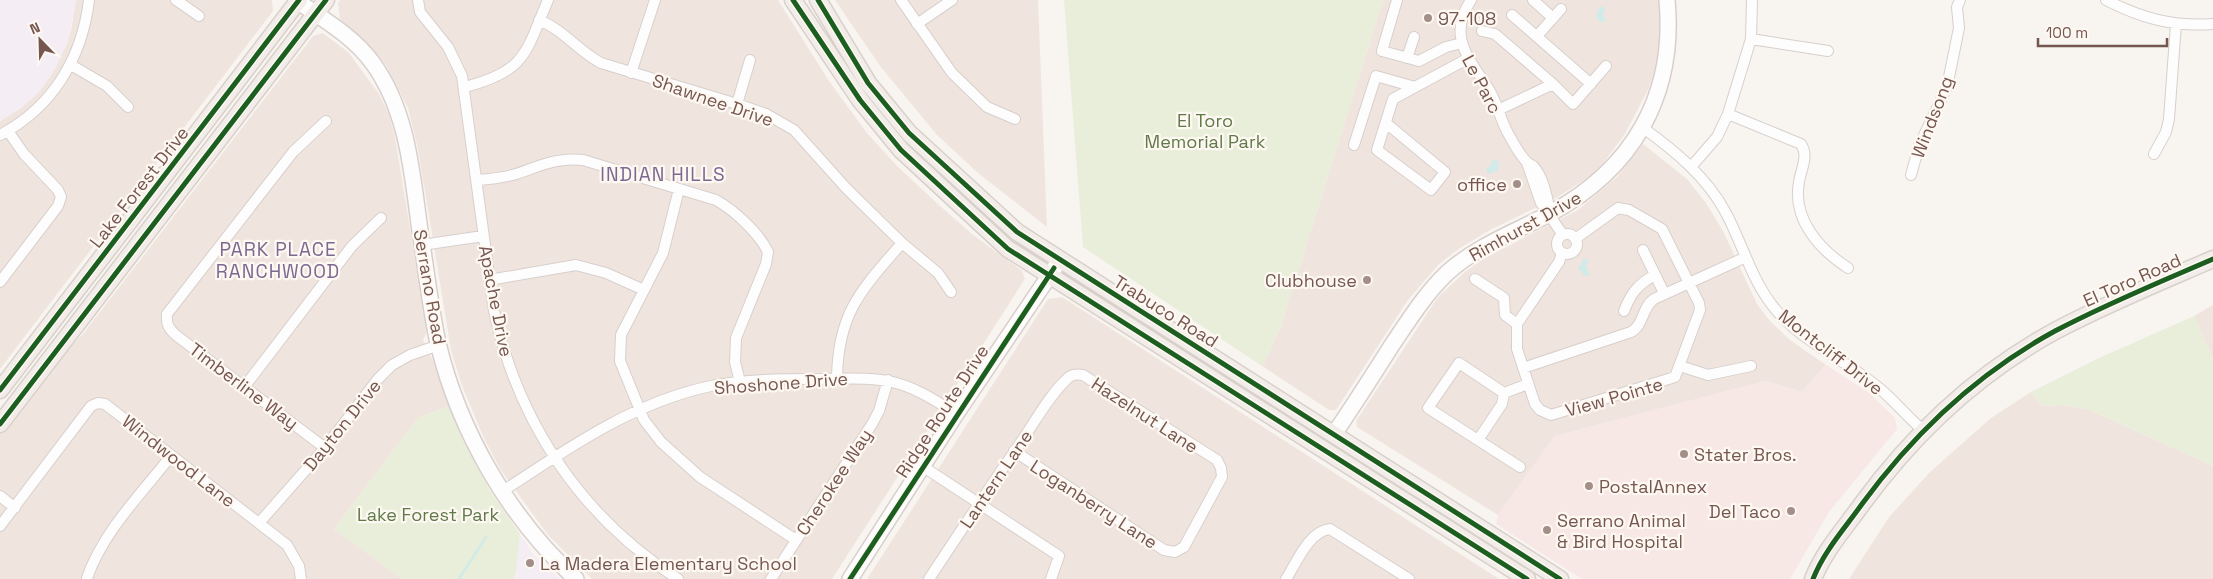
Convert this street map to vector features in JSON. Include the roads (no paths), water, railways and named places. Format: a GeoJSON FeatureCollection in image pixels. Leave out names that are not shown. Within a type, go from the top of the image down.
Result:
{"type":"FeatureCollection","features":[{"type":"Feature","properties":{"kind":"main road","name":"Lake Forest Drive"},"geometry":{"type":"LineString","coordinates":[[0,424],[326,0]]}},
{"type":"Feature","properties":{"kind":"main road","name":"Trabuco Road"},"geometry":{"type":"LineString","coordinates":[[792,0],[860,100],[901,150],[1008,249],[1526,579]]}},
{"type":"Feature","properties":{"kind":"main road","name":"Trabuco Road"},"geometry":{"type":"LineString","coordinates":[[818,0],[868,83],[909,134],[1017,232],[1554,575]]}},
{"type":"Feature","properties":{"kind":"main road","name":"Lake Forest Drive"},"geometry":{"type":"LineString","coordinates":[[0,390],[298,1]]}},
{"type":"Feature","properties":{"kind":"main road","name":"El Toro Road"},"geometry":{"type":"LineString","coordinates":[[1813,579],[1819,564],[1877,484],[1923,430],[1983,378],[2032,345],[2083,317],[2213,259]]}},
{"type":"Feature","properties":{"kind":"main road"},"geometry":{"type":"LineString","coordinates":[[1140,332],[1154,331],[1187,349],[1204,351]]}},
{"type":"Feature","properties":{"kind":"main road"},"geometry":{"type":"LineString","coordinates":[[1261,409],[1274,407],[1315,431],[1334,434],[1336,442],[1365,468],[1369,478]]}},
{"type":"Feature","properties":{"kind":"main road"},"geometry":{"type":"LineString","coordinates":[[1464,539],[1477,538],[1536,576],[1554,575]]}},
{"type":"Feature","properties":{"kind":"street"},"geometry":{"type":"LineString","coordinates":[[0,282],[58,206],[61,197],[58,190],[4,133],[45,102],[71,65],[80,44],[89,0]]}},
{"type":"Feature","properties":{"kind":"street"},"geometry":{"type":"LineString","coordinates":[[176,0],[199,16]]}},
{"type":"Feature","properties":{"kind":"street"},"geometry":{"type":"LineString","coordinates":[[465,87],[497,77],[512,68],[525,53],[548,0]]}},
{"type":"Feature","properties":{"kind":"street"},"geometry":{"type":"LineString","coordinates":[[632,73],[655,0]]}},
{"type":"Feature","properties":{"kind":"street"},"geometry":{"type":"LineString","coordinates":[[901,0],[952,73],[987,107],[1015,119]]}},
{"type":"Feature","properties":{"kind":"street"},"geometry":{"type":"LineString","coordinates":[[916,24],[952,0]]}},
{"type":"Feature","properties":{"kind":"street"},"geometry":{"type":"LineString","coordinates":[[1397,0],[1382,51],[1419,61],[1446,47],[1462,44]]}},
{"type":"Feature","properties":{"kind":"street","name":"Le Parc"},"geometry":{"type":"LineString","coordinates":[[1471,0],[1463,21],[1462,44],[1467,59],[1492,95],[1508,133],[1527,163],[1550,214],[1563,235]]}},
{"type":"Feature","properties":{"kind":"street"},"geometry":{"type":"LineString","coordinates":[[1533,0],[1553,18]]}},
{"type":"Feature","properties":{"kind":"street","name":"Rimhurst Drive"},"geometry":{"type":"LineString","coordinates":[[1334,434],[1420,303],[1446,274],[1471,255],[1582,196],[1602,179],[1632,144],[1652,108],[1666,60],[1669,15],[1667,0]]}},
{"type":"Feature","properties":{"kind":"street"},"geometry":{"type":"LineString","coordinates":[[1691,167],[1717,137],[1728,114],[1750,39],[1752,0]]}},
{"type":"Feature","properties":{"kind":"street","name":"Windsong"},"geometry":{"type":"LineString","coordinates":[[1912,175],[1919,146],[1947,87],[1959,28],[1957,7],[1960,0]]}},
{"type":"Feature","properties":{"kind":"street"},"geometry":{"type":"LineString","coordinates":[[2106,0],[2150,19],[2176,24],[2213,24]]}},
{"type":"Feature","properties":{"kind":"street","name":"Serrano Road"},"geometry":{"type":"LineString","coordinates":[[298,1],[360,48],[372,61],[391,94],[404,132],[439,345],[451,387],[468,429],[503,491],[538,540],[576,579]]}},
{"type":"Feature","properties":{"kind":"street","name":"Apache Drive"},"geometry":{"type":"LineString","coordinates":[[418,2],[420,12],[454,56],[465,87],[489,280],[500,340],[525,406],[553,458],[583,498],[642,554],[678,579]]}},
{"type":"Feature","properties":{"kind":"street"},"geometry":{"type":"LineString","coordinates":[[1537,36],[1562,9]]}},
{"type":"Feature","properties":{"kind":"street"},"geometry":{"type":"LineString","coordinates":[[1512,16],[1591,84]]}},
{"type":"Feature","properties":{"kind":"street","name":"Shawnee Drive"},"geometry":{"type":"LineString","coordinates":[[540,20],[558,29],[591,58],[632,73],[766,114],[794,130],[846,188],[902,243],[938,273],[951,292]]}},
{"type":"Feature","properties":{"kind":"street"},"geometry":{"type":"LineString","coordinates":[[2154,154],[2166,132],[2169,119],[2176,24]]}},
{"type":"Feature","properties":{"kind":"street"},"geometry":{"type":"LineString","coordinates":[[1482,31],[1495,34],[1553,84],[1573,104],[1606,66]]}},
{"type":"Feature","properties":{"kind":"street"},"geometry":{"type":"LineString","coordinates":[[1407,58],[1414,37]]}},
{"type":"Feature","properties":{"kind":"street"},"geometry":{"type":"LineString","coordinates":[[1750,39],[1828,51]]}},
{"type":"Feature","properties":{"kind":"street"},"geometry":{"type":"LineString","coordinates":[[1386,123],[1445,172],[1431,190],[1377,150],[1393,99],[1467,59]]}},
{"type":"Feature","properties":{"kind":"street"},"geometry":{"type":"LineString","coordinates":[[737,104],[750,60]]}},
{"type":"Feature","properties":{"kind":"street"},"geometry":{"type":"LineString","coordinates":[[71,65],[106,86],[128,107]]}},
{"type":"Feature","properties":{"kind":"street"},"geometry":{"type":"LineString","coordinates":[[1354,144],[1376,76],[1415,87]]}},
{"type":"Feature","properties":{"kind":"street"},"geometry":{"type":"LineString","coordinates":[[1498,110],[1553,84]]}},
{"type":"Feature","properties":{"kind":"street"},"geometry":{"type":"LineString","coordinates":[[1728,114],[1801,144],[1805,155],[1798,191],[1800,207],[1806,224],[1821,248],[1848,268]]}},
{"type":"Feature","properties":{"kind":"street","name":"Timberline Way"},"geometry":{"type":"LineString","coordinates":[[325,448],[170,330],[167,314],[293,152],[326,121]]}},
{"type":"Feature","properties":{"kind":"street","name":"Montcliff Drive"},"geometry":{"type":"LineString","coordinates":[[1642,127],[1703,179],[1725,211],[1759,286],[1786,321],[1880,388],[1923,430]]}},
{"type":"Feature","properties":{"kind":"street"},"geometry":{"type":"LineString","coordinates":[[477,180],[515,174],[554,160],[583,160],[716,200],[737,214],[768,252],[766,264],[736,338],[735,362],[740,382]]}},
{"type":"Feature","properties":{"kind":"street"},"geometry":{"type":"LineString","coordinates":[[679,189],[663,253],[626,321],[621,335],[619,347],[620,361],[639,410],[657,438],[700,477],[796,540]]}},
{"type":"Feature","properties":{"kind":"street","name":"View Pointe"},"geometry":{"type":"LineString","coordinates":[[1528,384],[1535,404],[1540,410],[1551,416],[1671,380],[1675,377],[1680,366],[1700,310],[1689,281],[1662,229],[1629,210],[1623,208],[1613,210],[1575,239]]}},
{"type":"Feature","properties":{"kind":"street"},"geometry":{"type":"LineString","coordinates":[[245,386],[352,246],[381,218]]}},
{"type":"Feature","properties":{"kind":"street"},"geometry":{"type":"LineString","coordinates":[[1563,235],[1569,235],[1575,239],[1576,249],[1568,254],[1562,253],[1557,244],[1563,235]]}},
{"type":"Feature","properties":{"kind":"street"},"geometry":{"type":"LineString","coordinates":[[422,245],[483,236]]}},
{"type":"Feature","properties":{"kind":"street"},"geometry":{"type":"LineString","coordinates":[[837,378],[841,332],[851,307],[867,282],[902,243]]}},
{"type":"Feature","properties":{"kind":"street"},"geometry":{"type":"LineString","coordinates":[[1642,250],[1664,293]]}},
{"type":"Feature","properties":{"kind":"street"},"geometry":{"type":"LineString","coordinates":[[1504,393],[1528,384],[1515,339],[1517,324],[1562,253]]}},
{"type":"Feature","properties":{"kind":"street"},"geometry":{"type":"LineString","coordinates":[[1523,368],[1632,332],[1638,327],[1650,301],[1689,281],[1746,257]]}},
{"type":"Feature","properties":{"kind":"street","name":"Ridge Route Drive"},"geometry":{"type":"LineString","coordinates":[[850,579],[956,414],[1060,260]]}},
{"type":"Feature","properties":{"kind":"street"},"geometry":{"type":"LineString","coordinates":[[489,280],[576,265],[606,273],[644,290]]}},
{"type":"Feature","properties":{"kind":"street"},"geometry":{"type":"LineString","coordinates":[[1624,310],[1630,294],[1643,281],[1655,275]]}},
{"type":"Feature","properties":{"kind":"street"},"geometry":{"type":"LineString","coordinates":[[1475,279],[1504,298],[1505,315],[1517,324]]}},
{"type":"Feature","properties":{"kind":"street","name":"Dayton Drive"},"geometry":{"type":"LineString","coordinates":[[259,523],[325,448],[378,379],[392,366],[410,355],[439,345]]}},
{"type":"Feature","properties":{"kind":"street"},"geometry":{"type":"LineString","coordinates":[[1504,393],[1459,363],[1428,408],[1520,467]]}},
{"type":"Feature","properties":{"kind":"street"},"geometry":{"type":"LineString","coordinates":[[1680,366],[1708,375],[1751,366]]}},
{"type":"Feature","properties":{"kind":"street","name":"Hazelnut Lane"},"geometry":{"type":"LineString","coordinates":[[1065,380],[1074,374],[1083,375],[1217,460],[1221,468],[1222,477],[1184,546],[1174,552]]}},
{"type":"Feature","properties":{"kind":"street","name":"Shoshone Drive"},"geometry":{"type":"LineString","coordinates":[[503,491],[553,458],[639,410],[674,396],[712,386],[740,382],[837,378],[888,380],[916,389],[956,414]]}},
{"type":"Feature","properties":{"kind":"street","name":"Cherokee Way"},"geometry":{"type":"LineString","coordinates":[[771,579],[872,424],[879,411],[888,380]]}},
{"type":"Feature","properties":{"kind":"street","name":"Lantern Lane"},"geometry":{"type":"LineString","coordinates":[[929,579],[979,502],[1065,380]]}},
{"type":"Feature","properties":{"kind":"street"},"geometry":{"type":"LineString","coordinates":[[1478,440],[1502,404],[1504,393]]}},
{"type":"Feature","properties":{"kind":"street","name":"Windwood Lane"},"geometry":{"type":"LineString","coordinates":[[15,508],[86,412],[98,403],[105,404],[287,544],[300,566],[301,579]]}},
{"type":"Feature","properties":{"kind":"street","name":"Loganberry Lane"},"geometry":{"type":"LineString","coordinates":[[1014,452],[1164,550],[1174,552]]}},
{"type":"Feature","properties":{"kind":"street"},"geometry":{"type":"LineString","coordinates":[[87,578],[93,560],[103,544],[171,456]]}},
{"type":"Feature","properties":{"kind":"street"},"geometry":{"type":"LineString","coordinates":[[922,466],[1059,556],[1051,579]]}},
{"type":"Feature","properties":{"kind":"street"},"geometry":{"type":"LineString","coordinates":[[0,496],[15,508],[0,526]]}},
{"type":"Feature","properties":{"kind":"street"},"geometry":{"type":"LineString","coordinates":[[1286,579],[1313,537],[1323,529],[1330,529],[1336,532],[1409,579]]}},
{"type":"Feature","properties":{"kind":"water"},"geometry":{"type":"Polygon","coordinates":[[[1602,6],[1605,9],[1603,15],[1606,20],[1601,23],[1596,17],[1599,8],[1602,6]]]}},
{"type":"Feature","properties":{"kind":"water"},"geometry":{"type":"Polygon","coordinates":[[[1493,159],[1499,162],[1498,171],[1488,174],[1486,169],[1490,166],[1493,159]]]}},
{"type":"Feature","properties":{"kind":"water"},"geometry":{"type":"Polygon","coordinates":[[[1584,258],[1589,261],[1586,266],[1590,275],[1585,276],[1578,268],[1584,258]]]}},
{"type":"Feature","properties":{"kind":"waterway"},"geometry":{"type":"LineString","coordinates":[[459,579],[486,537]]}},
{"type":"Feature","properties":{"kind":"place","name":"97-108"},"geometry":{"type":"Point","coordinates":[1428,18]}},
{"type":"Feature","properties":{"kind":"place","name":"office"},"geometry":{"type":"Point","coordinates":[1517,184]}},
{"type":"Feature","properties":{"kind":"place","name":"Clubhouse"},"geometry":{"type":"Point","coordinates":[1367,280]}},
{"type":"Feature","properties":{"kind":"place","name":"Stater Bros."},"geometry":{"type":"Point","coordinates":[1684,454]}},
{"type":"Feature","properties":{"kind":"place","name":"PostalAnnex"},"geometry":{"type":"Point","coordinates":[1589,486]}},
{"type":"Feature","properties":{"kind":"place","name":"Del Taco"},"geometry":{"type":"Point","coordinates":[1791,511]}},
{"type":"Feature","properties":{"kind":"place","name":"Serrano Animal & Bird Hospital"},"geometry":{"type":"Point","coordinates":[1547,530]}},
{"type":"Feature","properties":{"kind":"place","name":"La Madera Elementary School"},"geometry":{"type":"Point","coordinates":[530,563]}},
{"type":"Feature","properties":{"kind":"district","name":"INDIAN HILLS"},"geometry":{"type":"Point","coordinates":[663,174]}},
{"type":"Feature","properties":{"kind":"district","name":"PARK PLACE RANCHWOOD"},"geometry":{"type":"Point","coordinates":[278,260]}},
{"type":"Feature","properties":{"kind":"park label","name":"El Toro Memorial Park"},"geometry":{"type":"Point","coordinates":[1205,130]}},
{"type":"Feature","properties":{"kind":"park label","name":"Lake Forest Park"},"geometry":{"type":"Point","coordinates":[428,514]}}]}
